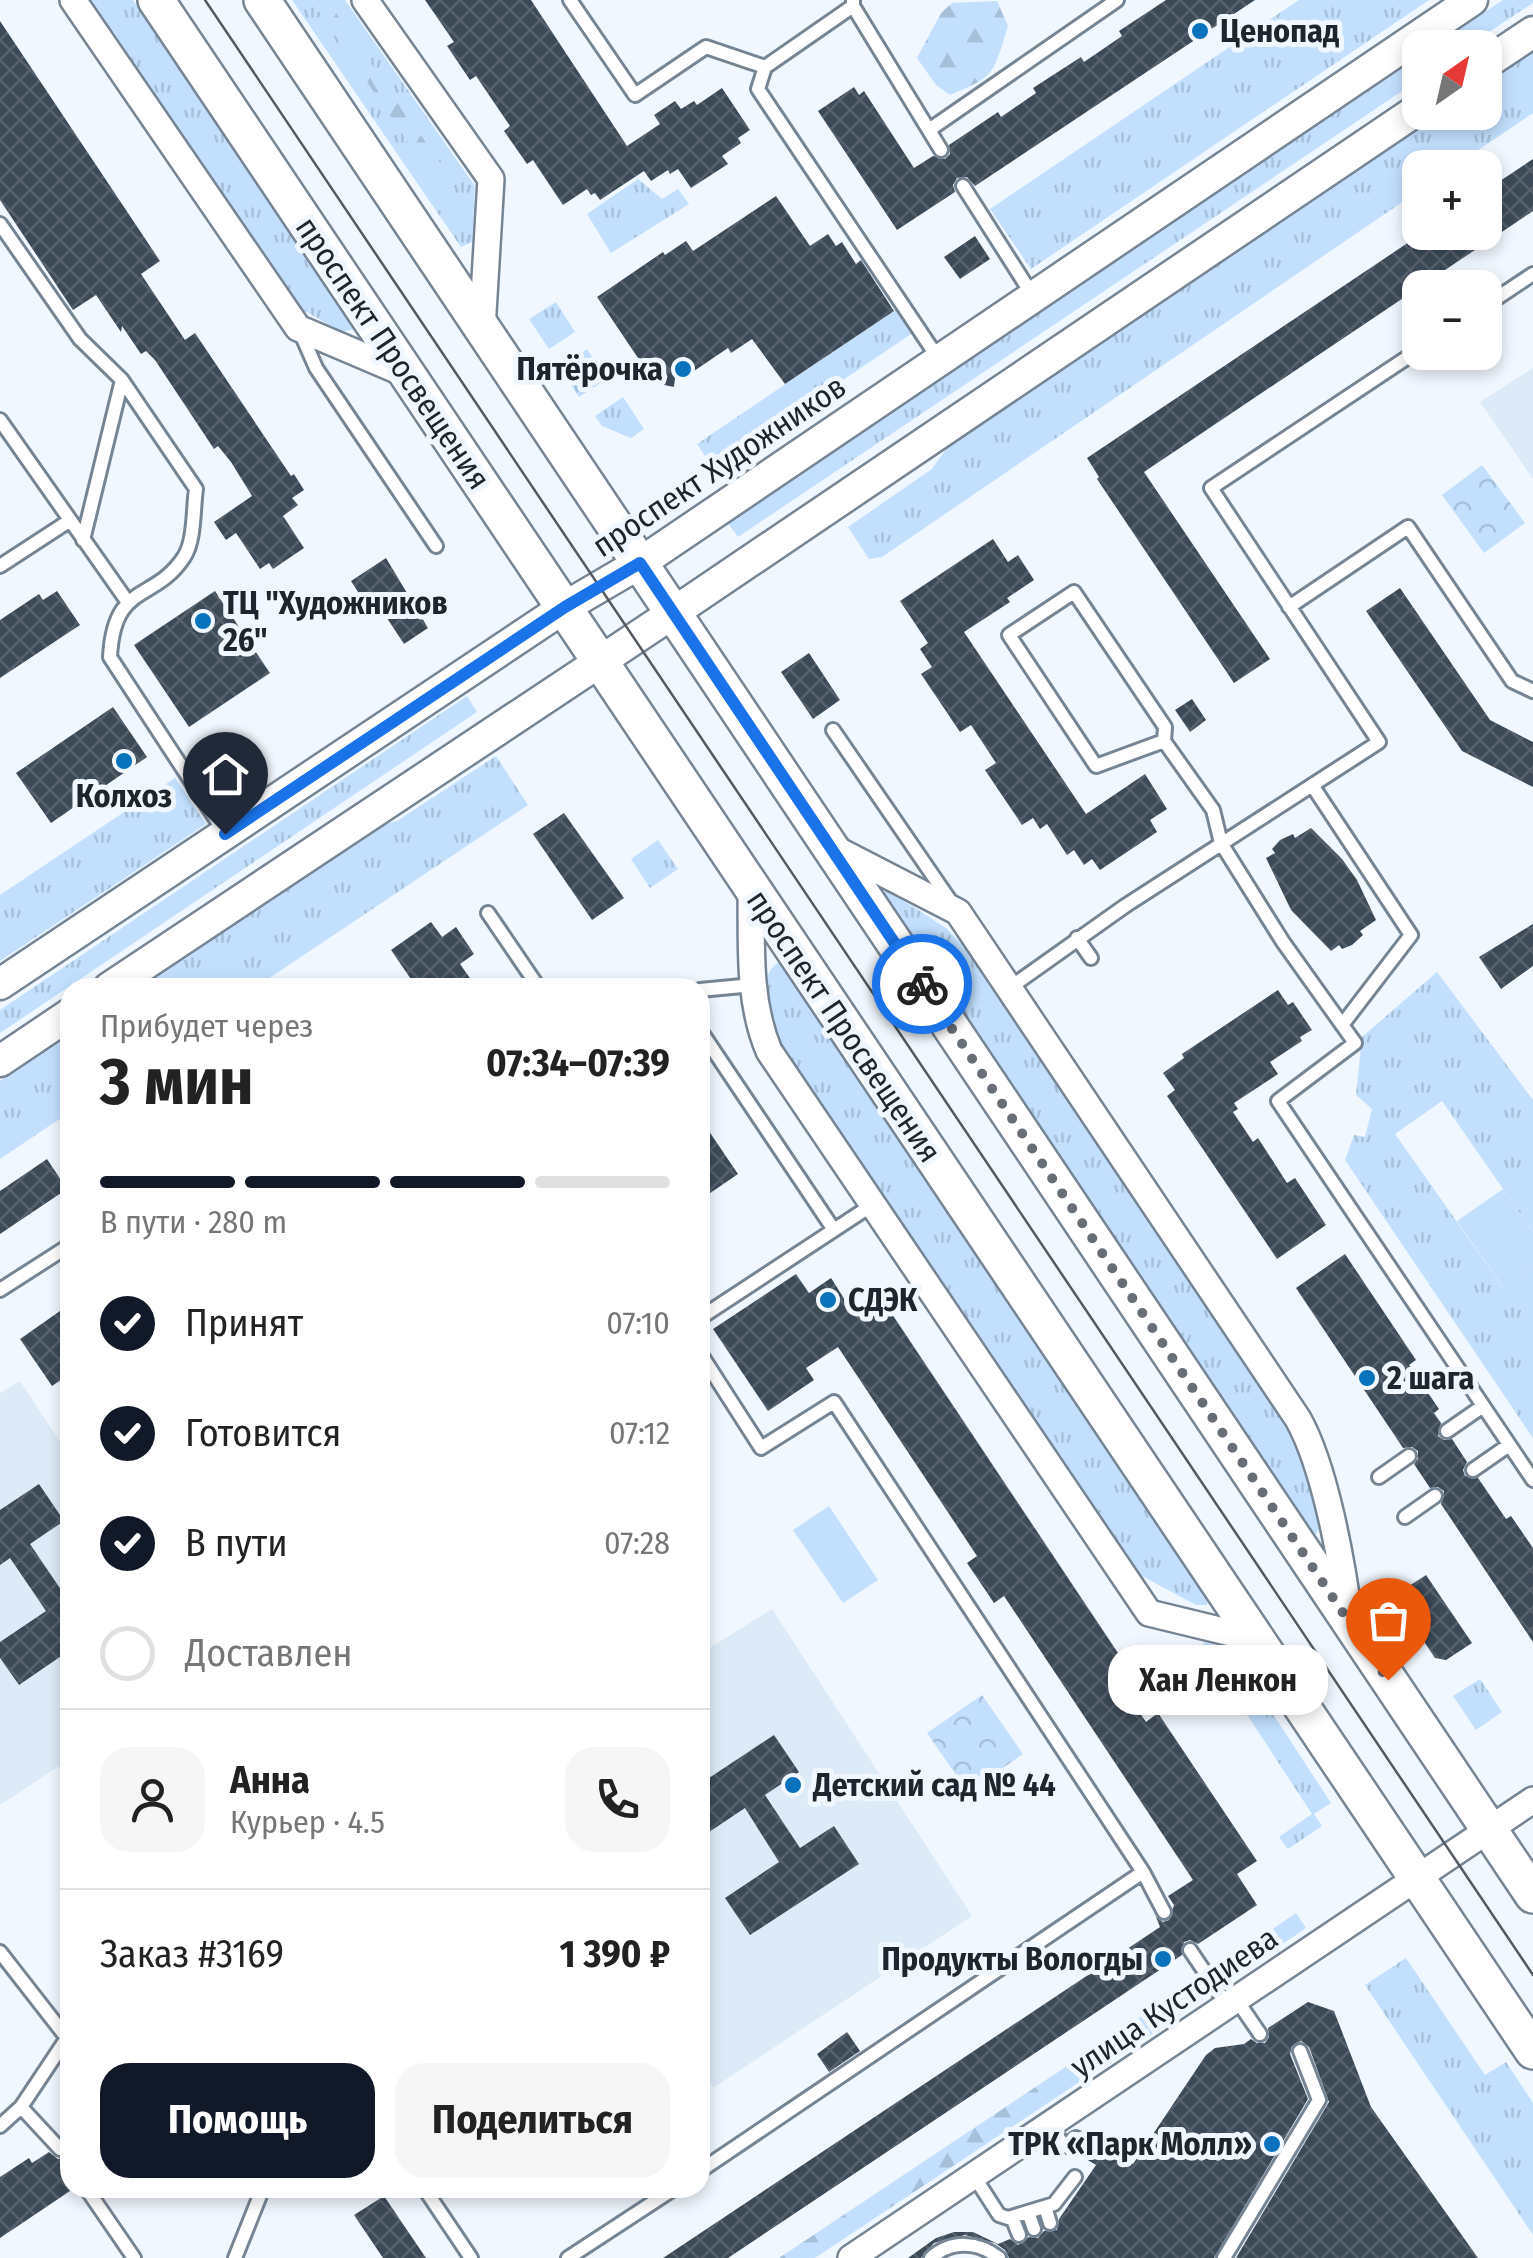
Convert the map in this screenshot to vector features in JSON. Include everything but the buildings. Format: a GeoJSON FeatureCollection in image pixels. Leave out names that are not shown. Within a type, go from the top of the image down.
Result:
{"type":"FeatureCollection","features":[{"type":"Feature","properties":{"kind":"main road","name":"проспект Просвещения"},"geometry":{"type":"LineString","coordinates":[[156,0],[1533,2051]]}},
{"type":"Feature","properties":{"kind":"main road"},"geometry":{"type":"LineString","coordinates":[[262,0],[1533,1895]]}},
{"type":"Feature","properties":{"kind":"street"},"geometry":{"type":"LineString","coordinates":[[73,0],[298,328],[409,375]]}},
{"type":"Feature","properties":{"kind":"street"},"geometry":{"type":"LineString","coordinates":[[364,0],[491,179],[482,328]]}},
{"type":"Feature","properties":{"kind":"street","name":"проспект Художников"},"geometry":{"type":"LineString","coordinates":[[0,984],[565,607],[640,563],[1472,0]]}},
{"type":"Feature","properties":{"kind":"street"},"geometry":{"type":"LineString","coordinates":[[1502,53],[1533,32]]}},
{"type":"Feature","properties":{"kind":"street"},"geometry":{"type":"LineString","coordinates":[[124,978],[1402,120]]}},
{"type":"Feature","properties":{"kind":"street"},"geometry":{"type":"LineString","coordinates":[[829,845],[958,912],[1307,1435],[1344,1581],[1350,1622]]}},
{"type":"Feature","properties":{"kind":"street"},"geometry":{"type":"LineString","coordinates":[[751,886],[754,985],[760,1030],[769,1051],[872,1205],[1150,1613],[1256,1639]]}},
{"type":"Feature","properties":{"kind":"street"},"geometry":{"type":"LineString","coordinates":[[0,1061],[60,1021]]}},
{"type":"Feature","properties":{"kind":"street","name":"улица Кустодиева"},"geometry":{"type":"LineString","coordinates":[[851,2258],[1533,1800]]}},
{"type":"Feature","properties":{"kind":"lane"},"geometry":{"type":"LineString","coordinates":[[570,0],[634,95],[706,47],[765,67]]}},
{"type":"Feature","properties":{"kind":"lane"},"geometry":{"type":"LineString","coordinates":[[929,130],[1117,0]]}},
{"type":"Feature","properties":{"kind":"lane"},"geometry":{"type":"LineString","coordinates":[[940,360],[758,90],[765,67],[853,3],[942,150]]}},
{"type":"Feature","properties":{"kind":"lane"},"geometry":{"type":"LineString","coordinates":[[964,186],[1033,296]]}},
{"type":"Feature","properties":{"kind":"lane"},"geometry":{"type":"LineString","coordinates":[[0,224],[80,339],[122,380],[196,489],[187,553],[173,572],[127,600],[111,635],[110,657],[225,834]]}},
{"type":"Feature","properties":{"kind":"lane"},"geometry":{"type":"LineString","coordinates":[[1502,295],[1533,274]]}},
{"type":"Feature","properties":{"kind":"lane"},"geometry":{"type":"LineString","coordinates":[[298,328],[316,368],[436,546]]}},
{"type":"Feature","properties":{"kind":"lane"},"geometry":{"type":"LineString","coordinates":[[1008,988],[1220,843],[1380,742],[1211,488],[1402,361]]}},
{"type":"Feature","properties":{"kind":"lane"},"geometry":{"type":"LineString","coordinates":[[83,540],[122,380]]}},
{"type":"Feature","properties":{"kind":"lane"},"geometry":{"type":"LineString","coordinates":[[0,420],[127,600]]}},
{"type":"Feature","properties":{"kind":"lane"},"geometry":{"type":"LineString","coordinates":[[0,566],[69,520]]}},
{"type":"Feature","properties":{"kind":"lane"},"geometry":{"type":"LineString","coordinates":[[1289,607],[1408,527],[1512,681],[1533,691]]}},
{"type":"Feature","properties":{"kind":"lane"},"geometry":{"type":"LineString","coordinates":[[1164,741],[1096,766],[1009,634],[1074,592],[1165,727],[1164,741],[1213,810],[1220,843],[1283,942],[1355,1043],[1278,1100],[1533,1480]]}},
{"type":"Feature","properties":{"kind":"lane"},"geometry":{"type":"LineString","coordinates":[[834,730],[958,912]]}},
{"type":"Feature","properties":{"kind":"lane"},"geometry":{"type":"LineString","coordinates":[[1312,785],[1411,935],[1342,1025]]}},
{"type":"Feature","properties":{"kind":"lane"},"geometry":{"type":"LineString","coordinates":[[488,914],[532,978]]}},
{"type":"Feature","properties":{"kind":"lane"},"geometry":{"type":"LineString","coordinates":[[1077,938],[1091,958]]}},
{"type":"Feature","properties":{"kind":"lane"},"geometry":{"type":"LineString","coordinates":[[710,989],[754,985]]}},
{"type":"Feature","properties":{"kind":"lane"},"geometry":{"type":"LineString","coordinates":[[710,1045],[834,1230]]}},
{"type":"Feature","properties":{"kind":"lane"},"geometry":{"type":"LineString","coordinates":[[710,1311],[872,1205]]}},
{"type":"Feature","properties":{"kind":"lane"},"geometry":{"type":"LineString","coordinates":[[0,1290],[60,1251]]}},
{"type":"Feature","properties":{"kind":"lane"},"geometry":{"type":"LineString","coordinates":[[710,1368],[761,1448],[834,1402],[1144,1872],[1164,1912]]}},
{"type":"Feature","properties":{"kind":"lane"},"geometry":{"type":"LineString","coordinates":[[1447,1431],[1483,1406]]}},
{"type":"Feature","properties":{"kind":"lane"},"geometry":{"type":"LineString","coordinates":[[1473,1470],[1510,1445]]}},
{"type":"Feature","properties":{"kind":"lane"},"geometry":{"type":"LineString","coordinates":[[1378,1477],[1409,1456]]}},
{"type":"Feature","properties":{"kind":"lane"},"geometry":{"type":"LineString","coordinates":[[1405,1516],[1435,1496]]}},
{"type":"Feature","properties":{"kind":"lane"},"geometry":{"type":"LineString","coordinates":[[710,2164],[1144,1872]]}},
{"type":"Feature","properties":{"kind":"lane"},"geometry":{"type":"LineString","coordinates":[[1190,1950],[1260,2034]]}},
{"type":"Feature","properties":{"kind":"lane"},"geometry":{"type":"LineString","coordinates":[[0,1952],[60,2024]]}},
{"type":"Feature","properties":{"kind":"lane"},"geometry":{"type":"LineString","coordinates":[[0,2126],[21,2108],[60,2047]]}},
{"type":"Feature","properties":{"kind":"lane"},"geometry":{"type":"LineString","coordinates":[[1224,2258],[1319,2100],[1300,2051]]}},
{"type":"Feature","properties":{"kind":"lane"},"geometry":{"type":"LineString","coordinates":[[21,2108],[60,2149]]}},
{"type":"Feature","properties":{"kind":"lane"},"geometry":{"type":"LineString","coordinates":[[1050,2125],[1064,2146],[1076,2138]]}},
{"type":"Feature","properties":{"kind":"lane"},"geometry":{"type":"LineString","coordinates":[[974,2176],[999,2215],[1012,2217],[1069,2196],[1075,2177]]}},
{"type":"Feature","properties":{"kind":"lane"},"geometry":{"type":"LineString","coordinates":[[93,2198],[134,2258]]}},
{"type":"Feature","properties":{"kind":"lane"},"geometry":{"type":"LineString","coordinates":[[235,2258],[259,2198]]}},
{"type":"Feature","properties":{"kind":"lane"},"geometry":{"type":"LineString","coordinates":[[431,2198],[471,2258]]}},
{"type":"Feature","properties":{"kind":"lane"},"geometry":{"type":"LineString","coordinates":[[568,2258],[660,2198]]}},
{"type":"Feature","properties":{"kind":"lane"},"geometry":{"type":"LineString","coordinates":[[1045,2207],[1050,2223]]}},
{"type":"Feature","properties":{"kind":"lane"},"geometry":{"type":"LineString","coordinates":[[1028,2212],[1034,2229]]}},
{"type":"Feature","properties":{"kind":"lane"},"geometry":{"type":"LineString","coordinates":[[1012,2217],[1019,2235]]}},
{"type":"Feature","properties":{"kind":"lane"},"geometry":{"type":"LineString","coordinates":[[930,2258],[958,2244],[986,2249],[999,2258]]}},
{"type":"Feature","properties":{"kind":"shaded area"},"geometry":{"type":"Polygon","coordinates":[[[1533,368],[1533,479],[1480,402],[1533,368]]]}},
{"type":"Feature","properties":{"kind":"shaded area"},"geometry":{"type":"Polygon","coordinates":[[[20,1381],[60,1442],[60,1766],[0,1805],[0,1393],[20,1381]]]}},
{"type":"Feature","properties":{"kind":"shaded area","name":"Детский сад № 44"},"geometry":{"type":"Polygon","coordinates":[[[772,1609],[972,1916],[713,2088],[710,2083],[710,1648],[772,1609]]]}},
{"type":"Feature","properties":{"kind":"green space"},"geometry":{"type":"Polygon","coordinates":[[[85,0],[133,0],[354,329],[341,332],[293,304],[85,0]]]}},
{"type":"Feature","properties":{"kind":"green space"},"geometry":{"type":"Polygon","coordinates":[[[292,0],[345,0],[475,186],[472,242],[461,247],[292,0]]]}},
{"type":"Feature","properties":{"kind":"green space"},"geometry":{"type":"Polygon","coordinates":[[[311,0],[327,0],[454,183],[442,192],[311,0]]]}},
{"type":"Feature","properties":{"kind":"green space"},"geometry":{"type":"Polygon","coordinates":[[[1299,0],[1429,0],[1031,269],[990,209],[1299,0]]]}},
{"type":"Feature","properties":{"kind":"green space"},"geometry":{"type":"Polygon","coordinates":[[[1503,0],[1533,0],[1492,30],[1458,30],[1503,0]]]}},
{"type":"Feature","properties":{"kind":"green space"},"geometry":{"type":"Polygon","coordinates":[[[997,1],[1008,26],[991,71],[977,83],[950,95],[936,85],[917,58],[941,13],[952,3],[997,1]]]}},
{"type":"Feature","properties":{"kind":"green space"},"geometry":{"type":"Polygon","coordinates":[[[1533,51],[1533,113],[1478,150],[1402,150],[1402,202],[882,557],[869,559],[848,527],[932,469],[951,442],[1416,130],[1502,130],[1502,72],[1533,51]]]}},
{"type":"Feature","properties":{"kind":"green space"},"geometry":{"type":"Polygon","coordinates":[[[1402,68],[1402,91],[738,537],[727,522],[1402,68]]]}},
{"type":"Feature","properties":{"kind":"green space"},"geometry":{"type":"Polygon","coordinates":[[[638,179],[662,199],[678,189],[689,204],[611,253],[587,214],[638,179]]]}},
{"type":"Feature","properties":{"kind":"green space"},"geometry":{"type":"Polygon","coordinates":[[[556,302],[575,332],[549,349],[529,319],[556,302]]]}},
{"type":"Feature","properties":{"kind":"green space"},"geometry":{"type":"Polygon","coordinates":[[[895,310],[911,334],[713,468],[697,444],[895,310]]]}},
{"type":"Feature","properties":{"kind":"green space"},"geometry":{"type":"Polygon","coordinates":[[[587,349],[607,379],[579,397],[560,368],[587,349]]]}},
{"type":"Feature","properties":{"kind":"green space"},"geometry":{"type":"Polygon","coordinates":[[[623,397],[644,429],[631,438],[602,426],[595,416],[623,397]]]}},
{"type":"Feature","properties":{"kind":"green space"},"geometry":{"type":"Polygon","coordinates":[[[1482,465],[1525,523],[1484,553],[1442,495],[1482,465]]]}},
{"type":"Feature","properties":{"kind":"green space"},"geometry":{"type":"Polygon","coordinates":[[[467,696],[477,712],[82,978],[60,978],[60,993],[0,1033],[0,1010],[467,696]]]}},
{"type":"Feature","properties":{"kind":"green space"},"geometry":{"type":"Polygon","coordinates":[[[496,756],[528,805],[269,978],[152,978],[381,825],[397,821],[496,756]]]}},
{"type":"Feature","properties":{"kind":"green space"},"geometry":{"type":"Polygon","coordinates":[[[175,778],[206,824],[0,961],[0,895],[175,778]]]}},
{"type":"Feature","properties":{"kind":"green space"},"geometry":{"type":"Polygon","coordinates":[[[658,840],[678,869],[650,888],[631,859],[658,840]]]}},
{"type":"Feature","properties":{"kind":"green space"},"geometry":{"type":"Polygon","coordinates":[[[887,890],[946,928],[971,954],[1289,1431],[1303,1459],[1319,1528],[1315,1537],[1310,1538],[879,895],[887,890]]]}},
{"type":"Feature","properties":{"kind":"green space"},"geometry":{"type":"Polygon","coordinates":[[[779,962],[1207,1594],[1207,1605],[1196,1605],[1133,1571],[779,1043],[766,988],[771,969],[779,962]]]}},
{"type":"Feature","properties":{"kind":"green space"},"geometry":{"type":"Polygon","coordinates":[[[1437,972],[1533,1100],[1533,1232],[1442,1101],[1395,1134],[1503,1287],[1533,1267],[1533,1438],[1345,1160],[1354,1135],[1365,1137],[1372,1109],[1356,1095],[1362,1037],[1437,972]]]}},
{"type":"Feature","properties":{"kind":"green space"},"geometry":{"type":"Polygon","coordinates":[[[60,1041],[60,1119],[0,1159],[0,1081],[60,1041]]]}},
{"type":"Feature","properties":{"kind":"green space"},"geometry":{"type":"Polygon","coordinates":[[[1503,1189],[1533,1232],[1533,1267],[1504,1288],[1457,1221],[1503,1189]]]}},
{"type":"Feature","properties":{"kind":"green space"},"geometry":{"type":"Polygon","coordinates":[[[829,1506],[878,1580],[843,1603],[793,1530],[829,1506]]]}},
{"type":"Feature","properties":{"kind":"green space"},"geometry":{"type":"Polygon","coordinates":[[[1205,1642],[1220,1646],[1239,1662],[1331,1803],[1314,1814],[1322,1826],[1288,1849],[1279,1837],[1312,1814],[1216,1667],[1202,1676],[1197,1658],[1205,1642]]]}},
{"type":"Feature","properties":{"kind":"green space"},"geometry":{"type":"Polygon","coordinates":[[[1480,1679],[1502,1712],[1476,1730],[1453,1696],[1480,1679]]]}},
{"type":"Feature","properties":{"kind":"green space"},"geometry":{"type":"Polygon","coordinates":[[[982,1695],[1023,1754],[968,1792],[927,1733],[982,1695]]]}},
{"type":"Feature","properties":{"kind":"green space"},"geometry":{"type":"Polygon","coordinates":[[[1296,1913],[1306,1928],[1220,1986],[1211,1971],[1296,1913]]]}},
{"type":"Feature","properties":{"kind":"green space"},"geometry":{"type":"Polygon","coordinates":[[[1406,1958],[1485,2075],[1506,2062],[1533,2103],[1533,2235],[1365,1985],[1406,1958]]]}},
{"type":"Feature","properties":{"kind":"green space"},"geometry":{"type":"Polygon","coordinates":[[[1196,1980],[1207,1997],[815,2258],[779,2258],[1196,1980]]]}},
{"type":"Feature","properties":{"kind":"tram line"},"geometry":{"type":"LineString","coordinates":[[205,0],[1533,1975]]}},
{"type":"Feature","properties":{"kind":"way so far"},"geometry":{"type":"LineString","coordinates":[[922,984],[1388,1680]]}},
{"type":"Feature","properties":{"kind":"place","name":"Ценопад"},"geometry":{"type":"Point","coordinates":[1200,31]}},
{"type":"Feature","properties":{"kind":"place","name":"Пятёрочка"},"geometry":{"type":"Point","coordinates":[683,369]}},
{"type":"Feature","properties":{"kind":"place","name":"ТЦ \"Художников 26\""},"geometry":{"type":"Point","coordinates":[203,621]}},
{"type":"Feature","properties":{"kind":"place","name":"Колхоз"},"geometry":{"type":"Point","coordinates":[124,761]}},
{"type":"Feature","properties":{"kind":"place","name":"СДЭК"},"geometry":{"type":"Point","coordinates":[828,1300]}},
{"type":"Feature","properties":{"kind":"place","name":"2 шага"},"geometry":{"type":"Point","coordinates":[1367,1378]}},
{"type":"Feature","properties":{"kind":"place","name":"Хан Ленкон"},"geometry":{"type":"Point","coordinates":[1388,1680]}},
{"type":"Feature","properties":{"kind":"place","name":"Детский сад № 44"},"geometry":{"type":"Point","coordinates":[793,1785]}},
{"type":"Feature","properties":{"kind":"place","name":"Продукты Вологды"},"geometry":{"type":"Point","coordinates":[1163,1959]}},
{"type":"Feature","properties":{"kind":"place","name":"ТРК «Парк Молл»"},"geometry":{"type":"Point","coordinates":[1272,2144]}},
{"type":"Feature","properties":{"kind":"route"},"geometry":{"type":"LineString","coordinates":[[225,834],[565,607],[640,563],[922,984]]}}]}
